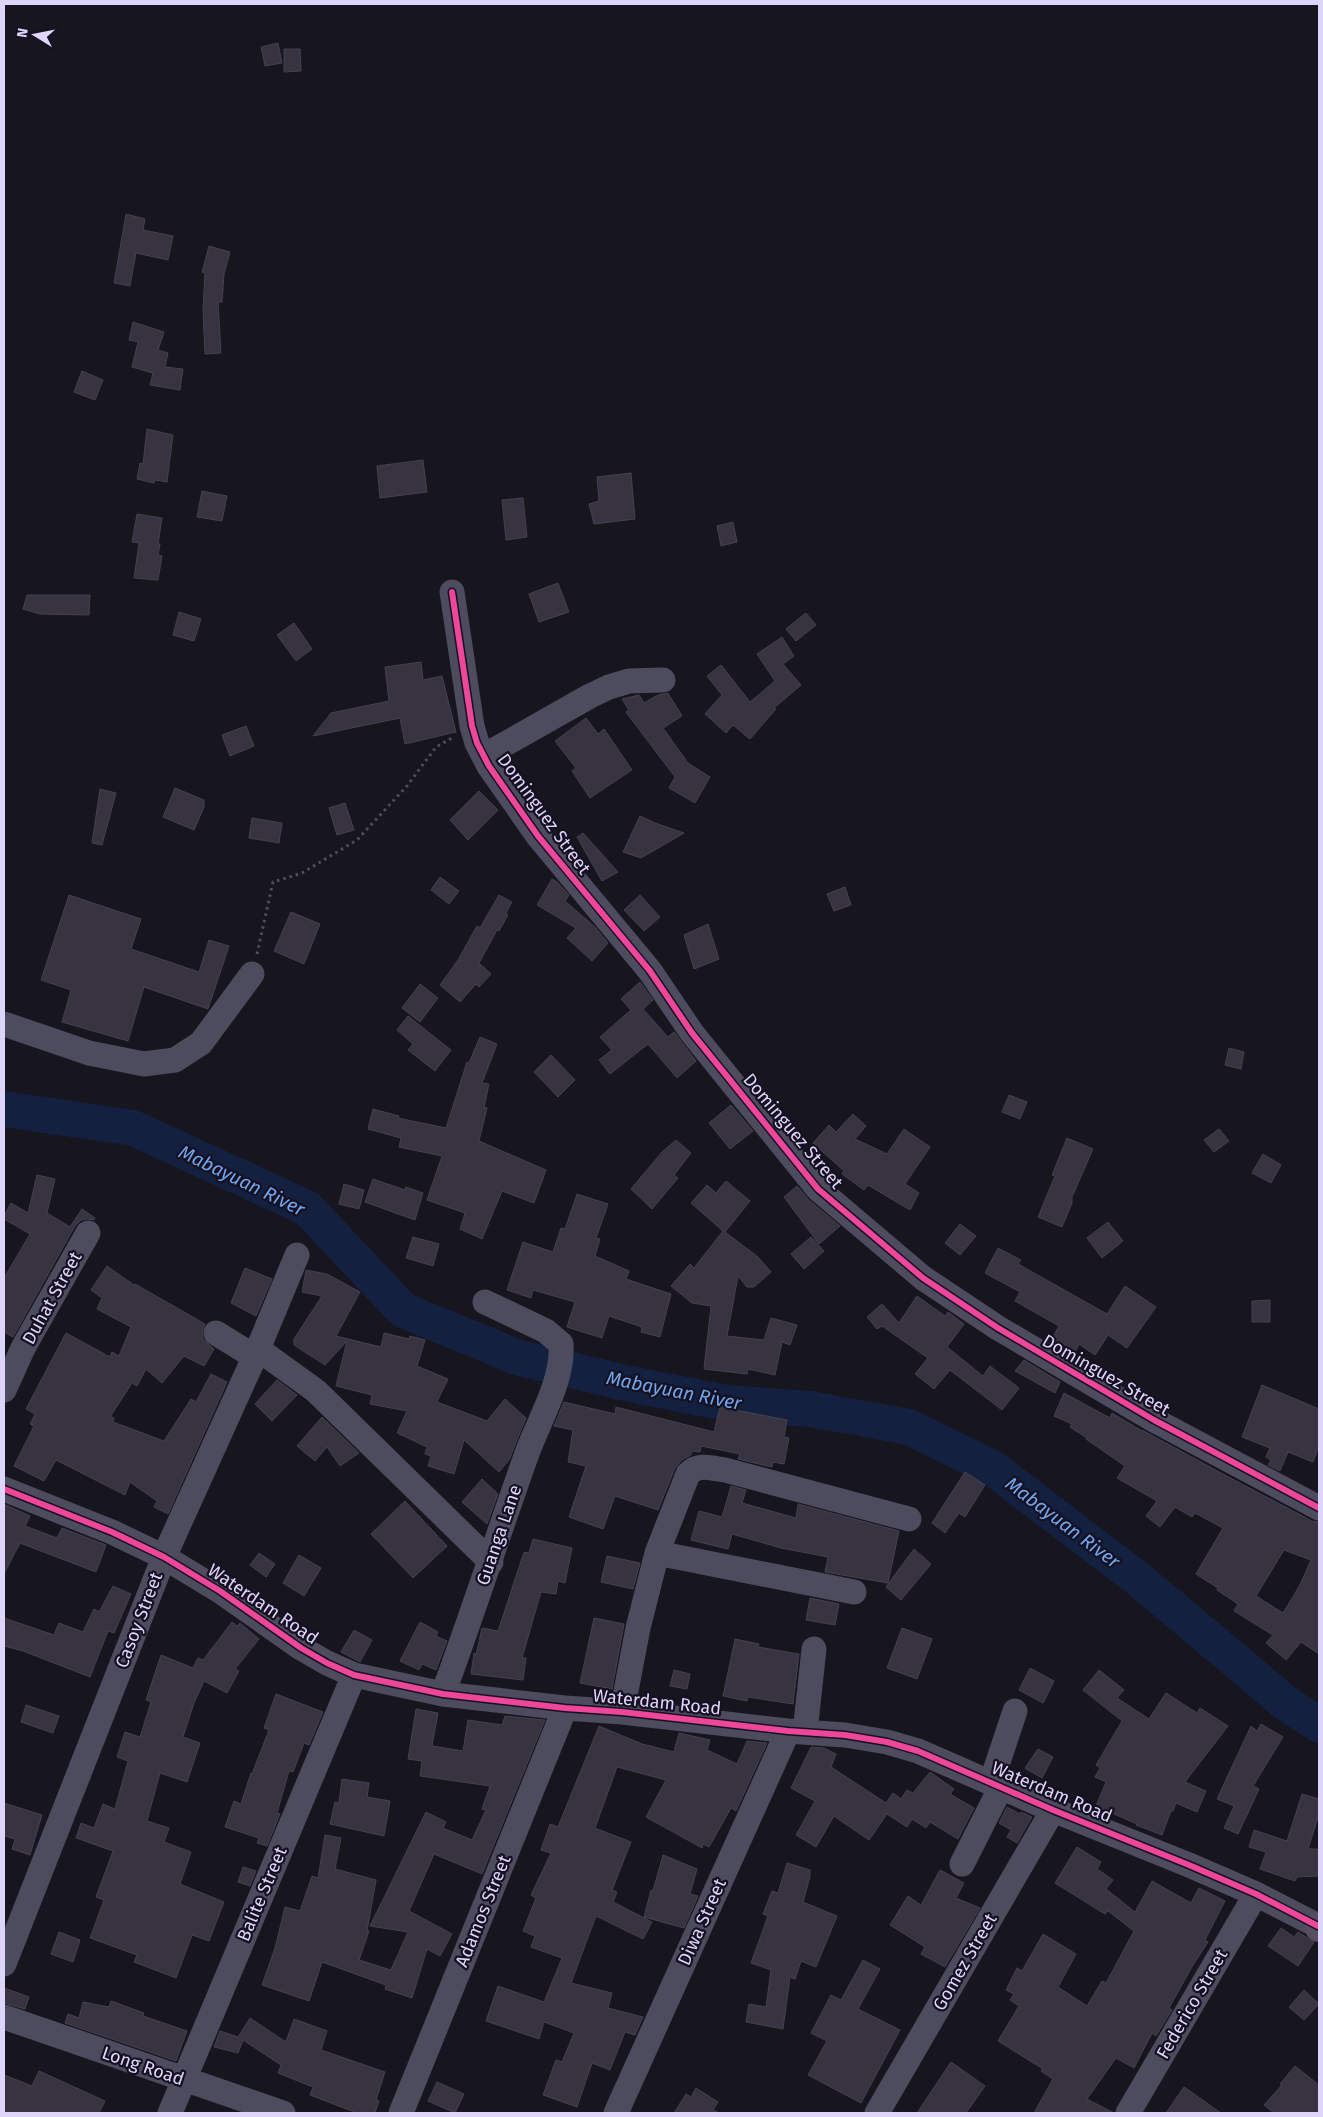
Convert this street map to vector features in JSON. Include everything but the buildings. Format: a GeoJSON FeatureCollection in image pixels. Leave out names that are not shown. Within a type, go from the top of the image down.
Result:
{"type":"FeatureCollection","features":[{"type":"Feature","properties":{"kind":"street","name":"Dominguez Street"},"geometry":{"type":"LineString","coordinates":[[452,592],[472,726],[477,743],[489,766],[538,836],[650,971],[692,1033],[818,1189],[923,1278],[998,1328],[1154,1420],[1319,1508]]}},
{"type":"Feature","properties":{"kind":"street"},"geometry":{"type":"LineString","coordinates":[[484,756],[590,696],[629,680],[663,680]]}},
{"type":"Feature","properties":{"kind":"street"},"geometry":{"type":"LineString","coordinates":[[4,1024],[89,1053],[144,1064],[175,1060],[201,1043],[252,974]]}},
{"type":"Feature","properties":{"kind":"street","name":"Duhat Street"},"geometry":{"type":"LineString","coordinates":[[4,1390],[24,1348],[88,1233]]}},
{"type":"Feature","properties":{"kind":"street","name":"Casoy Street"},"geometry":{"type":"LineString","coordinates":[[4,1964],[164,1557],[256,1353],[297,1254]]}},
{"type":"Feature","properties":{"kind":"street","name":"Guanga Lane"},"geometry":{"type":"LineString","coordinates":[[443,1694],[491,1562],[559,1364],[561,1344],[546,1331],[485,1302]]}},
{"type":"Feature","properties":{"kind":"street"},"geometry":{"type":"LineString","coordinates":[[216,1333],[256,1353],[316,1391],[491,1562]]}},
{"type":"Feature","properties":{"kind":"street"},"geometry":{"type":"LineString","coordinates":[[622,1712],[638,1628],[657,1553],[688,1474],[698,1467],[725,1470],[909,1519]]}},
{"type":"Feature","properties":{"kind":"street","name":"Waterdam Road"},"geometry":{"type":"LineString","coordinates":[[4,1489],[112,1532],[164,1557],[220,1591],[301,1648],[327,1663],[354,1675],[443,1694],[565,1708],[845,1735],[887,1742],[918,1751],[1053,1810],[1256,1894],[1319,1927]]}},
{"type":"Feature","properties":{"kind":"street"},"geometry":{"type":"LineString","coordinates":[[657,1553],[854,1592]]}},
{"type":"Feature","properties":{"kind":"street","name":"Diwa Street"},"geometry":{"type":"LineString","coordinates":[[616,2113],[796,1731],[814,1649]]}},
{"type":"Feature","properties":{"kind":"street","name":"Balite Street"},"geometry":{"type":"LineString","coordinates":[[170,2113],[354,1675]]}},
{"type":"Feature","properties":{"kind":"street","name":"Adamos Street"},"geometry":{"type":"LineString","coordinates":[[402,2113],[565,1708]]}},
{"type":"Feature","properties":{"kind":"street"},"geometry":{"type":"LineString","coordinates":[[962,1864],[996,1785],[1015,1711]]}},
{"type":"Feature","properties":{"kind":"street","name":"Gomez Street"},"geometry":{"type":"LineString","coordinates":[[877,2113],[1053,1810]]}},
{"type":"Feature","properties":{"kind":"street","name":"Federico Street"},"geometry":{"type":"LineString","coordinates":[[1128,2113],[1256,1894]]}},
{"type":"Feature","properties":{"kind":"street","name":"Long Road"},"geometry":{"type":"LineString","coordinates":[[4,2017],[283,2113]]}},
{"type":"Feature","properties":{"kind":"path"},"geometry":{"type":"LineString","coordinates":[[252,974],[273,882],[302,873],[357,840],[407,786],[436,747],[472,726]]}},
{"type":"Feature","properties":{"kind":"waterway","name":"Mabayuan River"},"geometry":{"type":"LineString","coordinates":[[4,1109],[133,1128],[307,1208],[403,1310],[516,1357],[630,1384],[726,1403],[810,1409],[909,1427],[994,1469],[1142,1582],[1287,1704],[1319,1725]]}},
{"type":"Feature","properties":{"kind":"cycle path"},"geometry":{"type":"LineString","coordinates":[[452,592],[472,726],[477,743],[489,766],[538,836],[650,971],[692,1033],[818,1189],[923,1278],[998,1328],[1154,1420],[1319,1508]]}},
{"type":"Feature","properties":{"kind":"cycle path"},"geometry":{"type":"LineString","coordinates":[[4,1489],[112,1532],[164,1557],[220,1591],[301,1648],[327,1663],[354,1675],[443,1694],[788,1731],[845,1735],[887,1742],[918,1751],[1053,1810],[1189,1865],[1256,1894],[1318,1926]]}}]}
